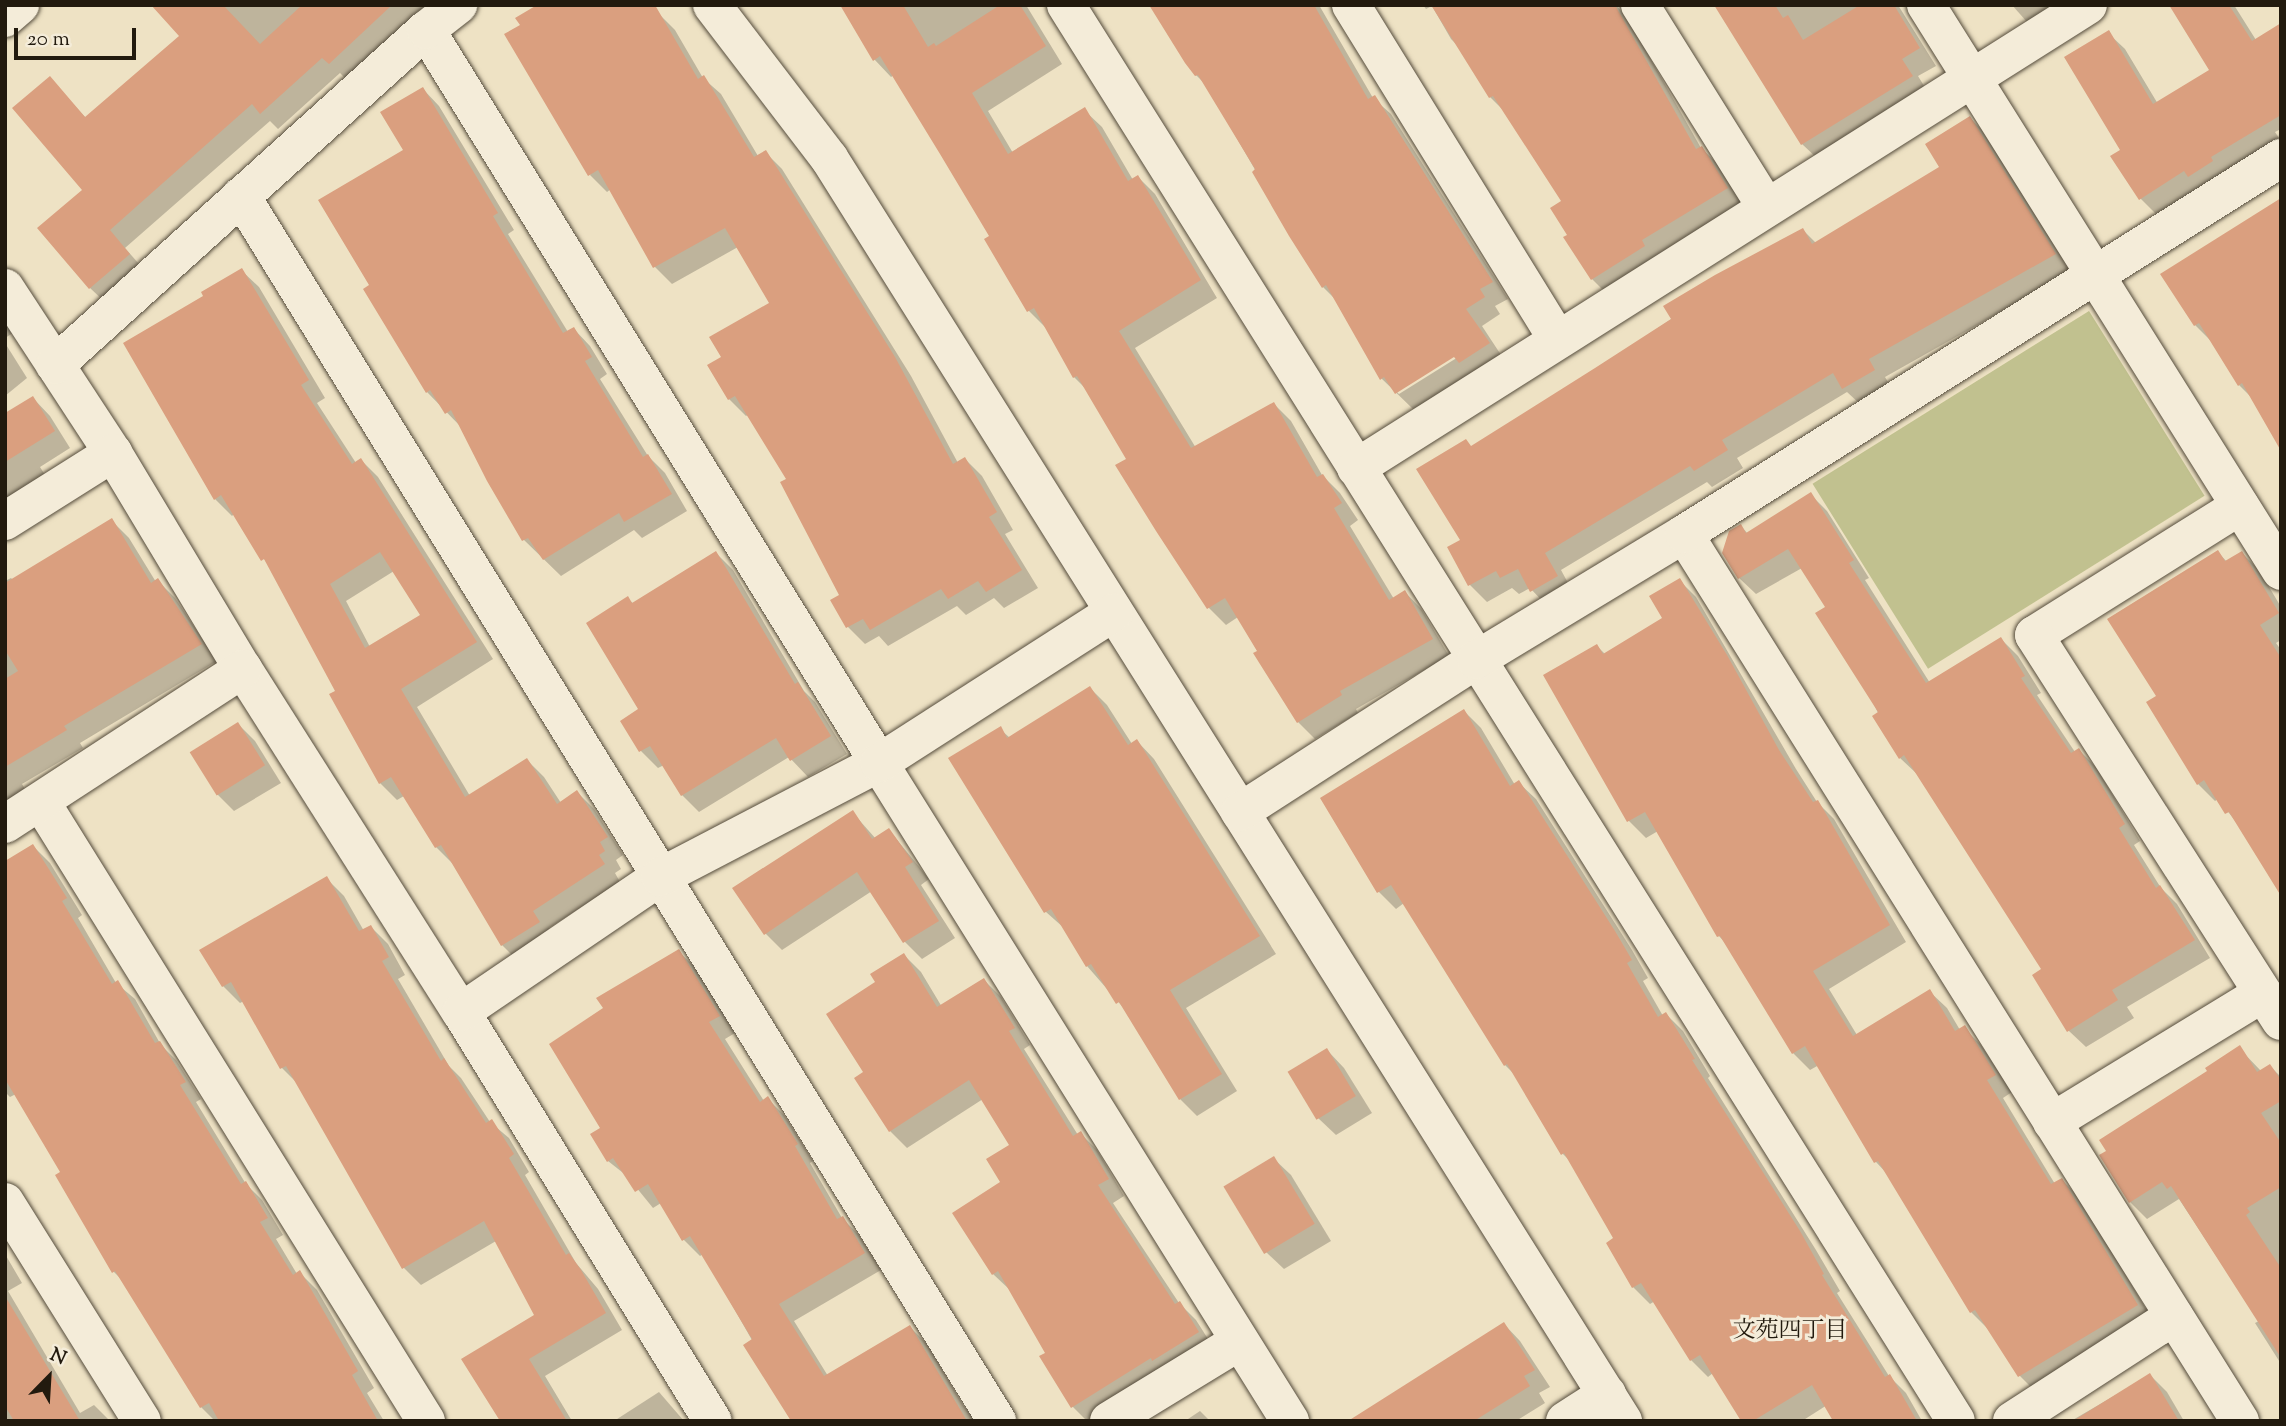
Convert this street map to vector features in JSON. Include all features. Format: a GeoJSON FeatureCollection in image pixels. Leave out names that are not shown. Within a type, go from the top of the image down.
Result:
{"type":"FeatureCollection","features":[{"type":"Feature","properties":{"kind":"street"},"geometry":{"type":"LineString","coordinates":[[5,18],[20,5]]}},
{"type":"Feature","properties":{"kind":"street"},"geometry":{"type":"LineString","coordinates":[[55,365],[426,30],[458,5]]}},
{"type":"Feature","properties":{"kind":"street"},"geometry":{"type":"LineString","coordinates":[[712,5],[829,158],[1615,1408],[1565,1421]]}},
{"type":"Feature","properties":{"kind":"street"},"geometry":{"type":"LineString","coordinates":[[1066,5],[1956,1421]]}},
{"type":"Feature","properties":{"kind":"street"},"geometry":{"type":"LineString","coordinates":[[1351,5],[1557,338]]}},
{"type":"Feature","properties":{"kind":"street"},"geometry":{"type":"LineString","coordinates":[[1640,5],[1766,207]]}},
{"type":"Feature","properties":{"kind":"street"},"geometry":{"type":"LineString","coordinates":[[1926,5],[2281,571]]}},
{"type":"Feature","properties":{"kind":"street"},"geometry":{"type":"LineString","coordinates":[[1356,468],[1557,338],[2088,5]]}},
{"type":"Feature","properties":{"kind":"street"},"geometry":{"type":"LineString","coordinates":[[426,30],[1290,1421]]}},
{"type":"Feature","properties":{"kind":"street"},"geometry":{"type":"LineString","coordinates":[[1240,812],[1476,660],[1684,534],[2281,158]]}},
{"type":"Feature","properties":{"kind":"street"},"geometry":{"type":"LineString","coordinates":[[241,196],[997,1421]]}},
{"type":"Feature","properties":{"kind":"street"},"geometry":{"type":"LineString","coordinates":[[5,288],[113,453],[243,669],[461,1012],[713,1421]]}},
{"type":"Feature","properties":{"kind":"street"},"geometry":{"type":"LineString","coordinates":[[5,521],[113,453]]}},
{"type":"Feature","properties":{"kind":"street"},"geometry":{"type":"LineString","coordinates":[[2052,1122],[2272,1007],[2034,635],[2240,506]]}},
{"type":"Feature","properties":{"kind":"street"},"geometry":{"type":"LineString","coordinates":[[1684,534],[2240,1421]]}},
{"type":"Feature","properties":{"kind":"street"},"geometry":{"type":"LineString","coordinates":[[461,1012],[660,877],[879,763],[1114,612]]}},
{"type":"Feature","properties":{"kind":"street"},"geometry":{"type":"LineString","coordinates":[[5,824],[243,669]]}},
{"type":"Feature","properties":{"kind":"street"},"geometry":{"type":"LineString","coordinates":[[41,802],[426,1421]]}},
{"type":"Feature","properties":{"kind":"street"},"geometry":{"type":"LineString","coordinates":[[5,1202],[142,1421]]}},
{"type":"Feature","properties":{"kind":"street"},"geometry":{"type":"LineString","coordinates":[[2012,1421],[2174,1316]]}},
{"type":"Feature","properties":{"kind":"street"},"geometry":{"type":"LineString","coordinates":[[1109,1421],[1240,1342]]}},
{"type":"Feature","properties":{"kind":"green space"},"geometry":{"type":"Polygon","coordinates":[[[2089,311],[2205,496],[1928,669],[1813,484],[2089,311]]]}},
{"type":"Feature","properties":{"kind":"building"},"geometry":{"type":"Polygon","coordinates":[[[151,5],[223,5],[260,44],[302,5],[392,5],[329,64],[322,58],[260,114],[252,104],[110,230],[130,254],[89,289],[37,228],[82,190],[12,108],[50,76],[85,117],[179,36],[151,5]]]}},
{"type":"Feature","properties":{"kind":"building"},"geometry":{"type":"Polygon","coordinates":[[[537,5],[655,5],[698,79],[704,75],[754,157],[766,150],[895,357],[953,464],[965,457],[997,512],[989,517],[1022,570],[986,592],[978,581],[948,599],[941,589],[870,630],[863,619],[846,628],[830,600],[839,595],[780,482],[786,479],[735,396],[728,400],[707,365],[721,357],[709,337],[769,303],[725,228],[653,268],[598,170],[588,176],[504,34],[520,25],[515,18],[537,5]]]}},
{"type":"Feature","properties":{"kind":"building"},"geometry":{"type":"Polygon","coordinates":[[[840,5],[903,5],[928,47],[934,43],[936,46],[1000,5],[1020,5],[1046,46],[972,93],[1008,154],[1085,107],[1128,181],[1138,175],[1201,280],[1119,331],[1191,448],[1274,402],[1317,477],[1323,474],[1342,503],[1334,508],[1389,600],[1405,590],[1433,639],[1340,691],[1342,695],[1297,723],[1253,653],[1257,651],[1225,598],[1207,609],[1156,531],[1115,465],[1126,459],[1077,376],[1073,378],[1034,308],[1027,312],[984,239],[989,236],[940,154],[880,56],[873,61],[840,5]]]}},
{"type":"Feature","properties":{"kind":"building"},"geometry":{"type":"Polygon","coordinates":[[[1149,5],[1314,5],[1368,99],[1375,95],[1493,282],[1480,289],[1485,297],[1466,309],[1490,343],[1459,363],[1454,357],[1395,394],[1384,377],[1380,380],[1326,285],[1322,288],[1289,236],[1252,172],[1255,169],[1198,75],[1195,76],[1185,63],[1149,5]]]}},
{"type":"Feature","properties":{"kind":"building"},"geometry":{"type":"Polygon","coordinates":[[[1431,5],[1615,5],[1696,149],[1702,146],[1728,188],[1642,240],[1645,246],[1591,280],[1563,237],[1567,235],[1550,208],[1561,201],[1493,96],[1489,98],[1431,5]]]}},
{"type":"Feature","properties":{"kind":"building"},"geometry":{"type":"Polygon","coordinates":[[[1714,5],[1775,5],[1783,18],[1788,15],[1803,40],[1860,5],[1894,5],[1920,48],[1902,59],[1913,76],[1801,145],[1714,5]]]}},
{"type":"Feature","properties":{"kind":"building"},"geometry":{"type":"Polygon","coordinates":[[[2169,5],[2229,5],[2252,41],[2281,23],[2281,115],[2211,157],[2213,161],[2188,177],[2184,171],[2139,200],[2110,156],[2120,150],[2064,57],[2109,30],[2153,104],[2209,70],[2169,5]]]}},
{"type":"Feature","properties":{"kind":"building"},"geometry":{"type":"Polygon","coordinates":[[[423,87],[498,213],[493,216],[563,333],[574,327],[592,357],[585,361],[643,457],[648,454],[672,494],[624,522],[619,513],[543,560],[528,538],[522,541],[487,481],[451,410],[445,414],[430,390],[426,393],[363,289],[369,285],[318,200],[403,150],[380,112],[423,87]]]}},
{"type":"Feature","properties":{"kind":"building"},"geometry":{"type":"Polygon","coordinates":[[[1970,116],[2056,254],[1869,359],[1875,370],[1842,389],[1833,373],[1722,440],[1728,450],[1694,471],[1690,466],[1545,553],[1558,576],[1530,592],[1518,569],[1500,578],[1496,571],[1468,586],[1447,547],[1460,540],[1416,469],[1466,439],[1471,446],[1671,319],[1663,306],[1715,275],[1803,228],[1812,244],[1939,167],[1925,144],[1970,116]]]}},
{"type":"Feature","properties":{"kind":"building"},"geometry":{"type":"Polygon","coordinates":[[[2281,198],[2281,451],[2242,383],[2238,386],[2199,323],[2194,326],[2160,274],[2281,198]]]}},
{"type":"Feature","properties":{"kind":"building"},"geometry":{"type":"Polygon","coordinates":[[[242,268],[309,380],[301,385],[352,464],[361,458],[477,642],[401,689],[465,797],[527,758],[557,804],[577,790],[608,837],[600,842],[605,851],[599,855],[605,864],[533,911],[540,922],[501,946],[441,845],[435,848],[391,777],[379,784],[329,694],[335,691],[264,559],[261,561],[221,495],[214,500],[123,343],[203,296],[201,292],[242,268]],[[380,552],[330,584],[365,648],[420,615],[380,552]]]}},
{"type":"Feature","properties":{"kind":"building"},"geometry":{"type":"Polygon","coordinates":[[[33,396],[55,431],[5,462],[5,413],[33,396]]]}},
{"type":"Feature","properties":{"kind":"building"},"geometry":{"type":"Polygon","coordinates":[[[1811,492],[1854,560],[1849,563],[1926,683],[2001,637],[2025,676],[2021,678],[2071,753],[2079,748],[2125,824],[2119,828],[2156,888],[2160,885],[2195,940],[2112,990],[2118,1000],[2067,1032],[2032,975],[2041,969],[1904,755],[1899,759],[1872,716],[1878,712],[1815,613],[1825,607],[1788,549],[1738,579],[1722,553],[1729,531],[1741,524],[1746,533],[1811,492]]]}},
{"type":"Feature","properties":{"kind":"building"},"geometry":{"type":"Polygon","coordinates":[[[112,518],[151,583],[158,578],[202,644],[64,726],[67,730],[5,767],[5,679],[18,671],[5,650],[5,583],[112,518]]]}},
{"type":"Feature","properties":{"kind":"building"},"geometry":{"type":"Polygon","coordinates":[[[2218,550],[2225,561],[2242,551],[2279,613],[2260,625],[2281,658],[2281,896],[2229,812],[2225,814],[2204,780],[2197,785],[2146,702],[2156,696],[2107,619],[2218,550]]]}},
{"type":"Feature","properties":{"kind":"building"},"geometry":{"type":"Polygon","coordinates":[[[716,551],[795,684],[798,682],[831,736],[790,761],[776,738],[681,796],[650,746],[639,752],[620,721],[638,709],[586,623],[628,596],[632,603],[716,551]]]}},
{"type":"Feature","properties":{"kind":"building"},"geometry":{"type":"Polygon","coordinates":[[[1680,578],[1727,655],[1779,750],[1813,802],[1818,800],[1890,925],[1813,971],[1853,1036],[1930,989],[1955,1031],[1965,1025],[1996,1075],[1987,1080],[2051,1184],[2062,1178],[2138,1305],[2018,1377],[1975,1310],[1970,1313],[1878,1161],[1874,1163],[1805,1046],[1792,1054],[1720,936],[1717,937],[1645,812],[1627,822],[1543,675],[1597,644],[1603,654],[1662,618],[1649,596],[1680,578]]]}},
{"type":"Feature","properties":{"kind":"building"},"geometry":{"type":"Polygon","coordinates":[[[1090,686],[1128,745],[1137,739],[1260,936],[1170,990],[1222,1074],[1179,1100],[1119,1002],[1116,1004],[1091,964],[1086,967],[1051,909],[1044,913],[948,758],[1001,726],[1007,738],[1090,686]]]}},
{"type":"Feature","properties":{"kind":"building"},"geometry":{"type":"Polygon","coordinates":[[[1464,709],[1510,786],[1519,780],[1615,931],[1632,960],[1627,963],[1658,1017],[1666,1012],[1695,1059],[1692,1060],[1800,1231],[1824,1274],[1822,1275],[1885,1377],[1890,1374],[1917,1421],[1833,1421],[1812,1385],[1753,1421],[1741,1421],[1700,1355],[1690,1361],[1641,1283],[1632,1288],[1606,1243],[1613,1238],[1564,1153],[1561,1155],[1507,1064],[1504,1066],[1391,885],[1377,893],[1320,798],[1464,709]]]}},
{"type":"Feature","properties":{"kind":"building"},"geometry":{"type":"Polygon","coordinates":[[[238,722],[265,765],[217,795],[190,752],[238,722]]]}},
{"type":"Feature","properties":{"kind":"building"},"geometry":{"type":"Polygon","coordinates":[[[853,810],[872,839],[889,828],[913,862],[905,867],[939,921],[903,943],[857,872],[764,935],[732,888],[853,810]]]}},
{"type":"Feature","properties":{"kind":"building"},"geometry":{"type":"Polygon","coordinates":[[[33,844],[67,898],[62,901],[112,984],[118,980],[155,1043],[160,1041],[186,1082],[180,1085],[241,1184],[246,1181],[268,1218],[260,1222],[293,1275],[300,1270],[358,1371],[352,1375],[378,1421],[219,1421],[209,1403],[200,1408],[115,1271],[112,1273],[55,1175],[60,1172],[5,1079],[5,861],[33,844]]]}},
{"type":"Feature","properties":{"kind":"building"},"geometry":{"type":"Polygon","coordinates":[[[327,876],[359,931],[371,925],[389,957],[382,961],[441,1061],[444,1058],[486,1123],[492,1119],[514,1154],[509,1158],[566,1255],[569,1253],[581,1270],[606,1313],[529,1359],[567,1421],[500,1421],[461,1359],[534,1315],[484,1221],[402,1269],[286,1066],[280,1069],[231,982],[222,987],[199,950],[327,876]]]}},
{"type":"Feature","properties":{"kind":"building"},"geometry":{"type":"Polygon","coordinates":[[[679,949],[720,1016],[709,1022],[760,1102],[768,1096],[798,1144],[795,1146],[837,1219],[843,1216],[865,1253],[779,1304],[824,1376],[910,1325],[967,1421],[791,1421],[743,1345],[752,1339],[690,1236],[682,1241],[648,1184],[635,1192],[613,1158],[607,1162],[590,1134],[600,1128],[549,1044],[603,1008],[596,998],[679,949]]]}},
{"type":"Feature","properties":{"kind":"building"},"geometry":{"type":"Polygon","coordinates":[[[904,953],[937,1007],[984,978],[1015,1028],[1009,1031],[1073,1136],[1081,1131],[1109,1179],[1098,1185],[1175,1304],[1180,1301],[1199,1332],[1152,1361],[1151,1358],[1071,1408],[1039,1356],[1045,1353],[998,1271],[992,1275],[952,1213],[1000,1182],[986,1159],[1009,1145],[969,1080],[889,1132],[854,1078],[863,1072],[826,1014],[875,982],[870,974],[904,953]]]}},
{"type":"Feature","properties":{"kind":"building"},"geometry":{"type":"Polygon","coordinates":[[[2240,1045],[2257,1072],[2270,1064],[2281,1080],[2281,1101],[2261,1113],[2281,1143],[2281,1187],[2247,1208],[2250,1212],[2246,1215],[2281,1268],[2281,1358],[2171,1186],[2167,1189],[2162,1182],[2129,1203],[2099,1155],[2106,1151],[2099,1140],[2207,1071],[2205,1068],[2240,1045]]]}},
{"type":"Feature","properties":{"kind":"building"},"geometry":{"type":"Polygon","coordinates":[[[1327,1048],[1356,1096],[1316,1120],[1288,1072],[1327,1048]]]}},
{"type":"Feature","properties":{"kind":"building"},"geometry":{"type":"Polygon","coordinates":[[[1274,1156],[1315,1224],[1264,1254],[1223,1186],[1274,1156]]]}},
{"type":"Feature","properties":{"kind":"building"},"geometry":{"type":"Polygon","coordinates":[[[5,1296],[80,1421],[14,1421],[5,1406],[5,1296]]]}},
{"type":"Feature","properties":{"kind":"building"},"geometry":{"type":"Polygon","coordinates":[[[1504,1322],[1535,1370],[1524,1376],[1530,1386],[1474,1421],[1348,1421],[1504,1322]]]}},
{"type":"Feature","properties":{"kind":"building"},"geometry":{"type":"Polygon","coordinates":[[[2150,1373],[2179,1421],[2073,1421],[2150,1373]]]}},
{"type":"Feature","properties":{"kind":"district","name":"文苑四丁目"},"geometry":{"type":"Point","coordinates":[1790,1332]}}]}
